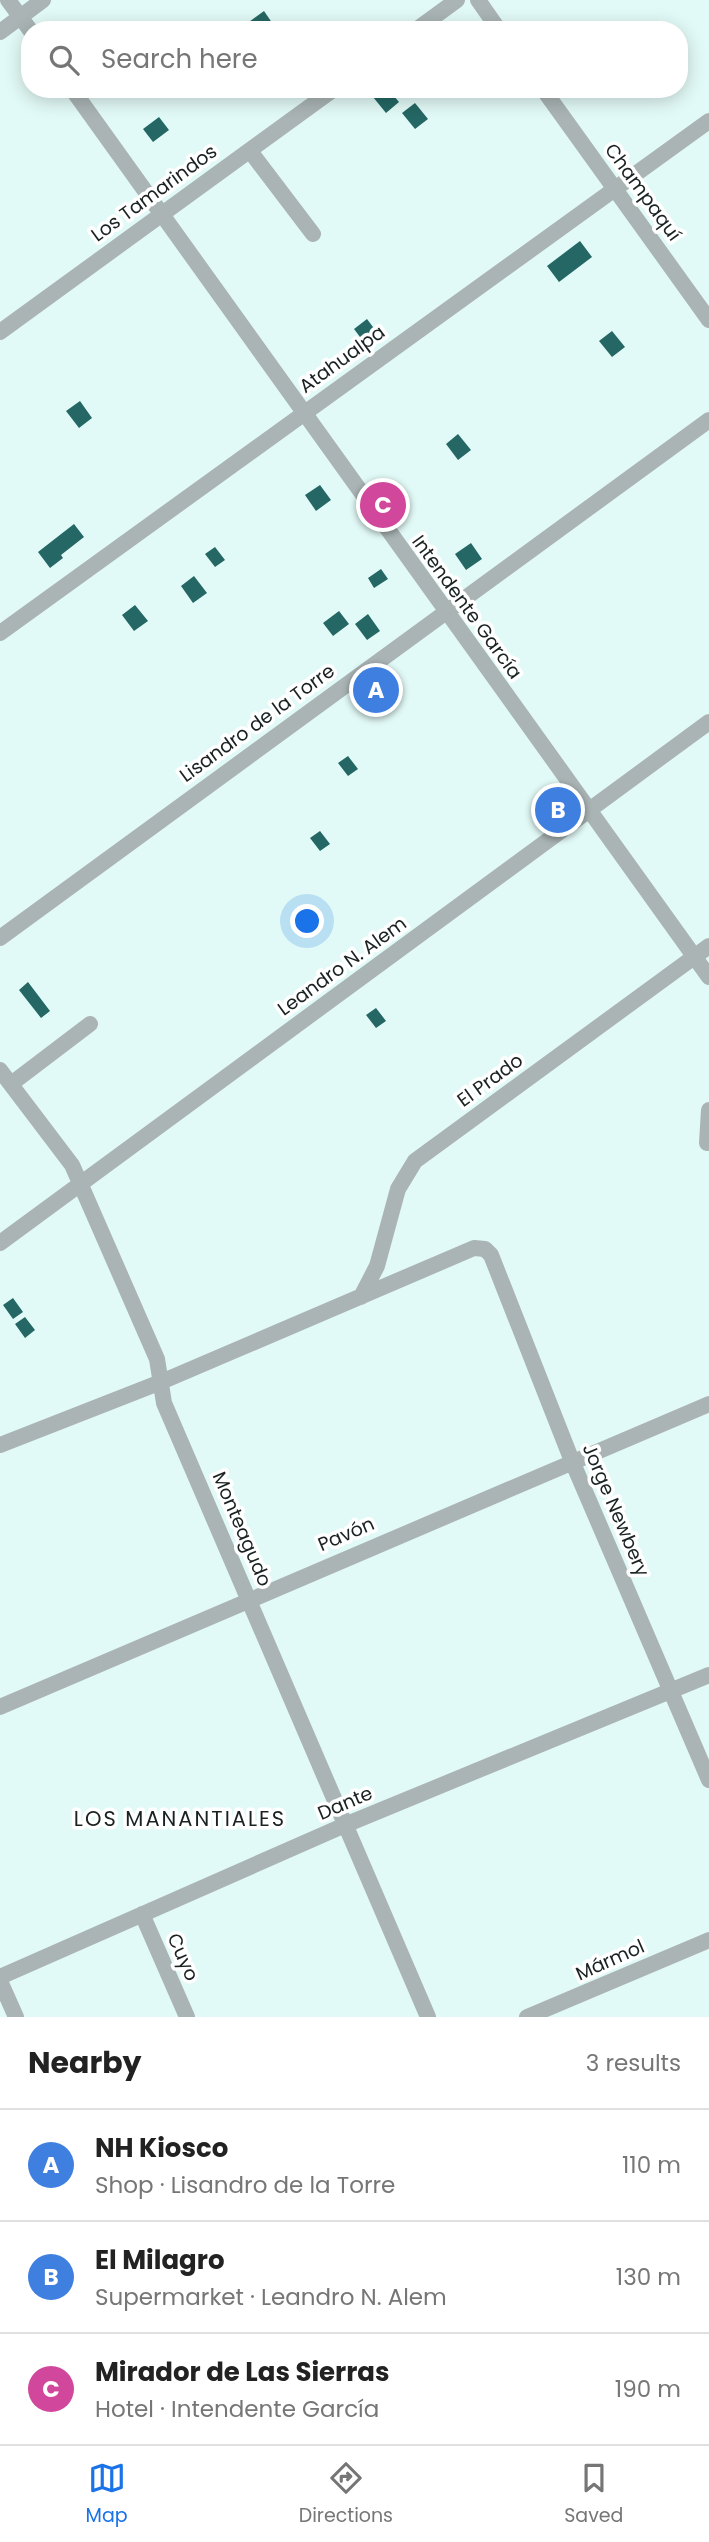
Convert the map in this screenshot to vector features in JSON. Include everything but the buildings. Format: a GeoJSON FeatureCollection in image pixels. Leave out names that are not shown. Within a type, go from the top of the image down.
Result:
{"type":"FeatureCollection","features":[{"type":"Feature","properties":{"kind":"street"},"geometry":{"type":"LineString","coordinates":[[8,0],[23,21]]}},
{"type":"Feature","properties":{"kind":"street"},"geometry":{"type":"LineString","coordinates":[[27,21],[43,0]]}},
{"type":"Feature","properties":{"kind":"street"},"geometry":{"type":"LineString","coordinates":[[428,21],[457,0]]}},
{"type":"Feature","properties":{"kind":"street"},"geometry":{"type":"LineString","coordinates":[[478,0],[493,21]]}},
{"type":"Feature","properties":{"kind":"street"},"geometry":{"type":"LineString","coordinates":[[0,32],[21,25]]}},
{"type":"Feature","properties":{"kind":"street","name":"Intendente García"},"geometry":{"type":"LineString","coordinates":[[78,98],[444,612],[709,977]]}},
{"type":"Feature","properties":{"kind":"street","name":"Los Tamarindos"},"geometry":{"type":"LineString","coordinates":[[0,332],[322,98]]}},
{"type":"Feature","properties":{"kind":"street","name":"Champaquí"},"geometry":{"type":"LineString","coordinates":[[550,98],[709,320]]}},
{"type":"Feature","properties":{"kind":"street","name":"Atahualpa"},"geometry":{"type":"LineString","coordinates":[[0,633],[709,121]]}},
{"type":"Feature","properties":{"kind":"street"},"geometry":{"type":"LineString","coordinates":[[250,151],[313,234]]}},
{"type":"Feature","properties":{"kind":"street","name":"Lisandro de la Torre"},"geometry":{"type":"LineString","coordinates":[[0,938],[709,420]]}},
{"type":"Feature","properties":{"kind":"street","name":"Leandro N. Alem"},"geometry":{"type":"LineString","coordinates":[[0,1243],[709,723]]}},
{"type":"Feature","properties":{"kind":"street","name":"El Prado"},"geometry":{"type":"LineString","coordinates":[[361,1297],[377,1266],[398,1189],[405,1173],[415,1161],[709,946]]}},
{"type":"Feature","properties":{"kind":"street"},"geometry":{"type":"LineString","coordinates":[[11,1084],[90,1024]]}},
{"type":"Feature","properties":{"kind":"street","name":"Monteagudo"},"geometry":{"type":"LineString","coordinates":[[0,1070],[72,1165],[157,1360],[164,1403],[428,2017]]}},
{"type":"Feature","properties":{"kind":"street"},"geometry":{"type":"LineString","coordinates":[[707,1143],[709,1110]]}},
{"type":"Feature","properties":{"kind":"street","name":"Jorge Newbery"},"geometry":{"type":"LineString","coordinates":[[392,1284],[474,1248],[485,1249],[491,1255],[572,1461],[709,1780]]}},
{"type":"Feature","properties":{"kind":"street"},"geometry":{"type":"LineString","coordinates":[[377,1266],[381,1276],[392,1284]]}},
{"type":"Feature","properties":{"kind":"street"},"geometry":{"type":"LineString","coordinates":[[0,1445],[161,1382],[392,1284]]}},
{"type":"Feature","properties":{"kind":"street","name":"Pavón"},"geometry":{"type":"LineString","coordinates":[[0,1707],[249,1598],[709,1404]]}},
{"type":"Feature","properties":{"kind":"street","name":"Dante"},"geometry":{"type":"LineString","coordinates":[[0,1979],[345,1825],[709,1675]]}},
{"type":"Feature","properties":{"kind":"street","name":"Cuyo"},"geometry":{"type":"LineString","coordinates":[[142,1914],[187,2017]]}},
{"type":"Feature","properties":{"kind":"street","name":"Mármol"},"geometry":{"type":"LineString","coordinates":[[527,2017],[565,2010],[709,1940]]}},
{"type":"Feature","properties":{"kind":"street"},"geometry":{"type":"LineString","coordinates":[[0,1979],[16,2017]]}},
{"type":"Feature","properties":{"kind":"place","name":"Mirador de Las Sierras"},"geometry":{"type":"Point","coordinates":[383,505]}},
{"type":"Feature","properties":{"kind":"place","name":"NH Kiosco"},"geometry":{"type":"Point","coordinates":[376,690]}},
{"type":"Feature","properties":{"kind":"place","name":"El Milagro"},"geometry":{"type":"Point","coordinates":[558,810]}},
{"type":"Feature","properties":{"kind":"district","name":"LOS MANANTIALES"},"geometry":{"type":"Point","coordinates":[180,1818]}}]}
